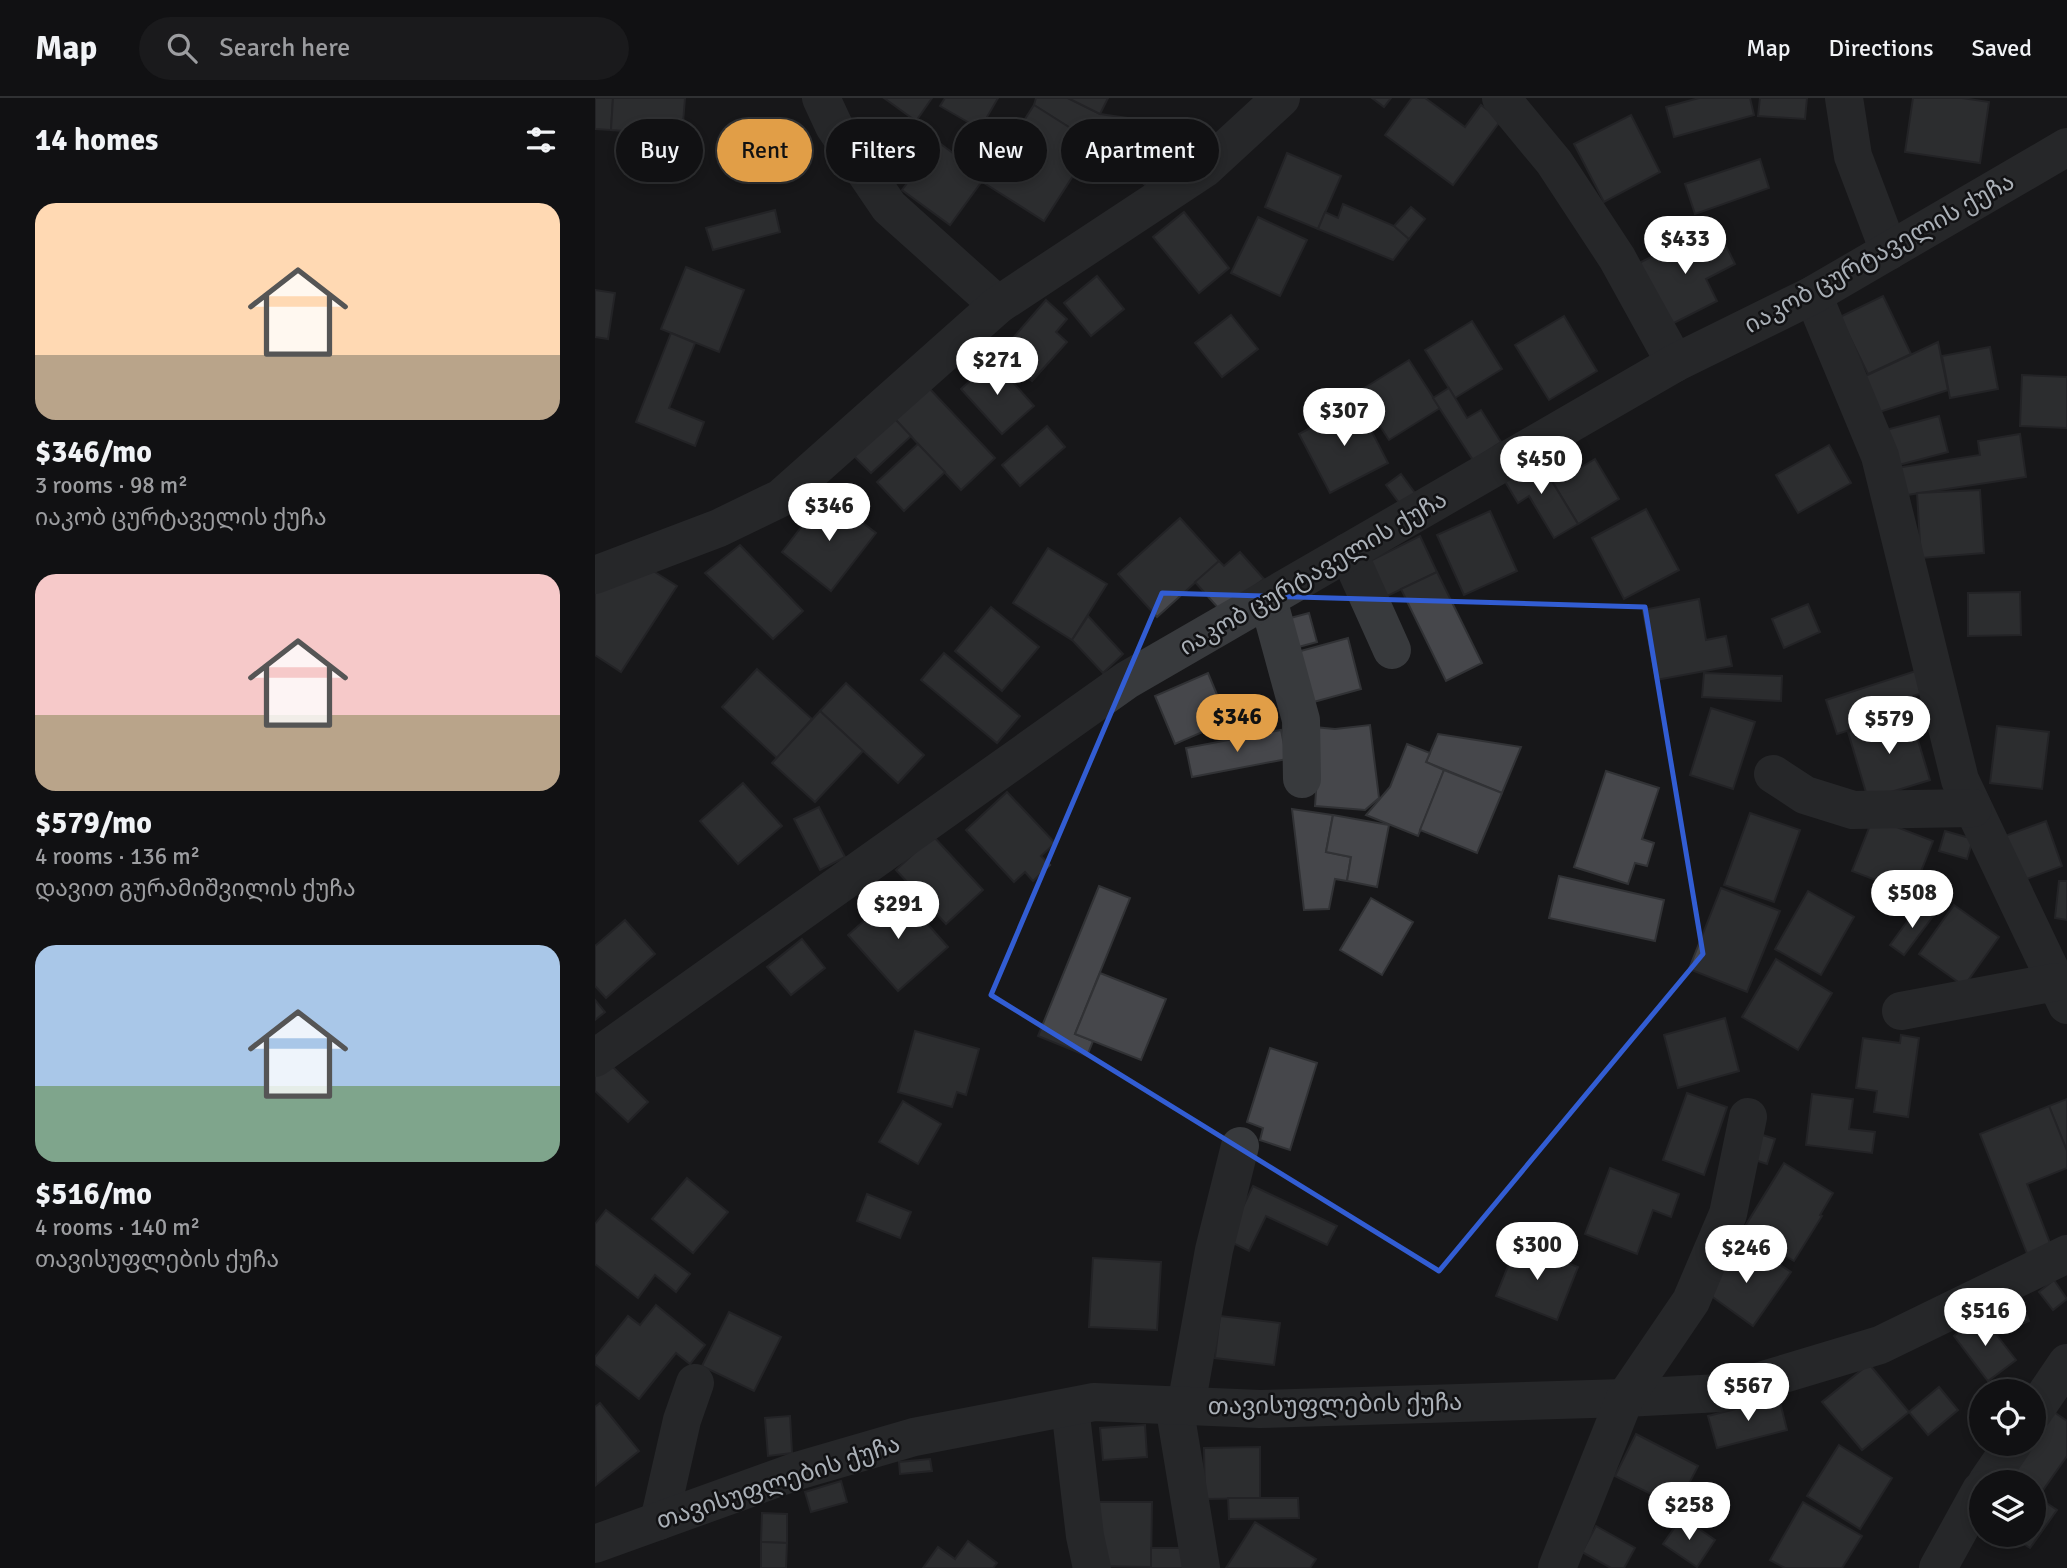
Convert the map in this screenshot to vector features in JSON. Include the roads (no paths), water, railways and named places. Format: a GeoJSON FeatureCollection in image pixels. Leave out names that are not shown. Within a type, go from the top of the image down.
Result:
{"type":"FeatureCollection","features":[{"type":"Feature","properties":{"kind":"street"},"geometry":{"type":"LineString","coordinates":[[821,98],[834,127],[889,207],[998,305]]}},
{"type":"Feature","properties":{"kind":"street"},"geometry":{"type":"LineString","coordinates":[[595,575],[719,528],[781,498],[998,305],[1204,169],[1281,98]]}},
{"type":"Feature","properties":{"kind":"street"},"geometry":{"type":"LineString","coordinates":[[1501,98],[1554,162],[1617,258],[1675,363]]}},
{"type":"Feature","properties":{"kind":"street"},"geometry":{"type":"LineString","coordinates":[[1844,98],[1853,156],[1889,251]]}},
{"type":"Feature","properties":{"kind":"street","name":"იაკობ ცურტაველის ქუჩა"},"geometry":{"type":"LineString","coordinates":[[595,1058],[1127,680],[1675,363],[1813,295],[2067,147]]}},
{"type":"Feature","properties":{"kind":"street"},"geometry":{"type":"LineString","coordinates":[[1813,295],[1880,456],[1960,780],[2061,993],[1901,1011]]}},
{"type":"Feature","properties":{"kind":"street"},"geometry":{"type":"LineString","coordinates":[[1348,552],[1392,650]]}},
{"type":"Feature","properties":{"kind":"street"},"geometry":{"type":"LineString","coordinates":[[1268,599],[1301,720],[1302,779]]}},
{"type":"Feature","properties":{"kind":"street"},"geometry":{"type":"LineString","coordinates":[[1773,774],[1805,795],[1853,810],[1973,808]]}},
{"type":"Feature","properties":{"kind":"street"},"geometry":{"type":"LineString","coordinates":[[1557,1568],[1625,1398],[1691,1301],[1728,1214],[1748,1117]]}},
{"type":"Feature","properties":{"kind":"street"},"geometry":{"type":"LineString","coordinates":[[1201,1568],[1180,1405],[1240,1146]]}},
{"type":"Feature","properties":{"kind":"street","name":"თავისუფლების ქუჩა"},"geometry":{"type":"LineString","coordinates":[[595,1544],[797,1471],[913,1437],[1094,1402],[1260,1409],[1625,1398],[1720,1392],[1880,1345],[2067,1254]]}},
{"type":"Feature","properties":{"kind":"street"},"geometry":{"type":"LineString","coordinates":[[2046,1394],[2067,1363]]}},
{"type":"Feature","properties":{"kind":"street"},"geometry":{"type":"LineString","coordinates":[[659,1521],[683,1420],[695,1383]]}},
{"type":"Feature","properties":{"kind":"street"},"geometry":{"type":"LineString","coordinates":[[1070,1407],[1085,1536],[1092,1568]]}},
{"type":"Feature","properties":{"kind":"street"},"geometry":{"type":"LineString","coordinates":[[1938,1568],[1969,1512]]}}]}
